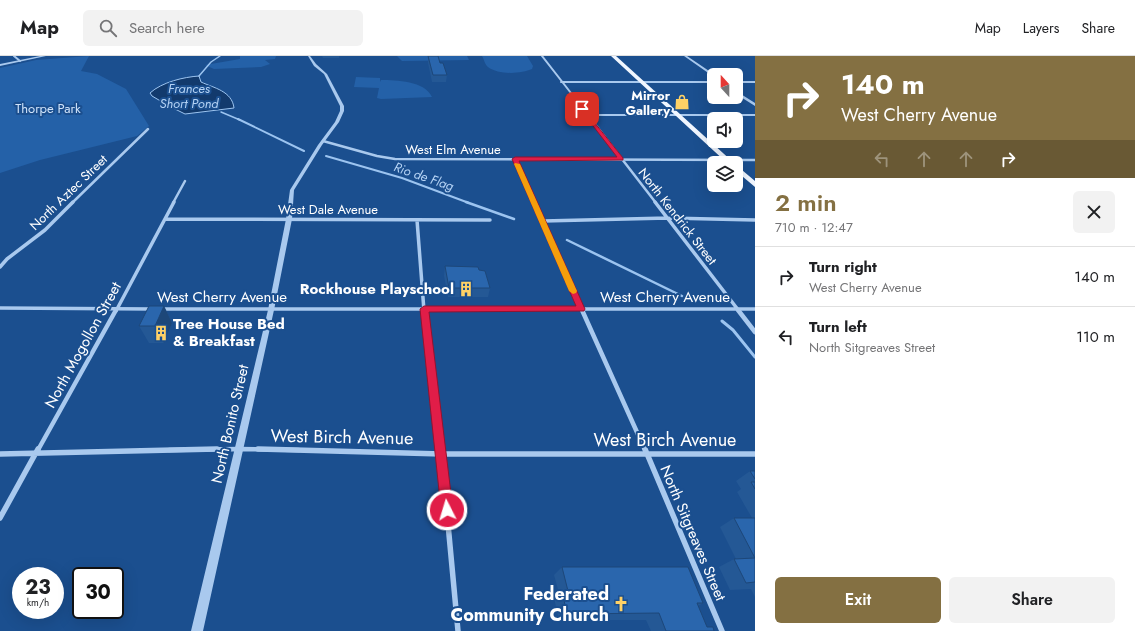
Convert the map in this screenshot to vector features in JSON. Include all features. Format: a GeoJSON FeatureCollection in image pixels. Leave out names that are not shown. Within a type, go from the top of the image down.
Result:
{"type":"FeatureCollection","features":[{"type":"Feature","properties":{"kind":"main road"},"geometry":{"type":"LineString","coordinates":[[613,56],[723,156]]}},
{"type":"Feature","properties":{"kind":"main road"},"geometry":{"type":"LineString","coordinates":[[743,173],[755,184]]}},
{"type":"Feature","properties":{"kind":"street"},"geometry":{"type":"LineString","coordinates":[[14,56],[20,61]]}},
{"type":"Feature","properties":{"kind":"street"},"geometry":{"type":"LineString","coordinates":[[0,65],[45,56]]}},
{"type":"Feature","properties":{"kind":"street","name":"North Bonito Street"},"geometry":{"type":"LineString","coordinates":[[196,631],[240,449],[271,310],[289,219],[292,190],[342,112],[342,106],[325,74],[315,66],[309,56]]}},
{"type":"Feature","properties":{"kind":"street","name":"North Kendrick Street"},"geometry":{"type":"LineString","coordinates":[[542,56],[755,332]]}},
{"type":"Feature","properties":{"kind":"street"},"geometry":{"type":"LineString","coordinates":[[685,56],[707,71]]}},
{"type":"Feature","properties":{"kind":"street"},"geometry":{"type":"LineString","coordinates":[[561,82],[707,82]]}},
{"type":"Feature","properties":{"kind":"street"},"geometry":{"type":"LineString","coordinates":[[743,82],[755,82]]}},
{"type":"Feature","properties":{"kind":"street"},"geometry":{"type":"LineString","coordinates":[[743,97],[755,105]]}},
{"type":"Feature","properties":{"kind":"street"},"geometry":{"type":"LineString","coordinates":[[587,115],[755,116]]}},
{"type":"Feature","properties":{"kind":"street","name":"North Aztec Street"},"geometry":{"type":"LineString","coordinates":[[0,267],[7,259],[45,230],[148,129]]}},
{"type":"Feature","properties":{"kind":"street","name":"West Elm Avenue"},"geometry":{"type":"LineString","coordinates":[[323,141],[341,144],[383,158],[621,159],[707,161]]}},
{"type":"Feature","properties":{"kind":"street","name":"North Sitgreaves Street"},"geometry":{"type":"LineString","coordinates":[[515,159],[647,455],[722,631]]}},
{"type":"Feature","properties":{"kind":"street","name":"West Elm Avenue"},"geometry":{"type":"LineString","coordinates":[[743,161],[755,160]]}},
{"type":"Feature","properties":{"kind":"street","name":"North Mogollon Street"},"geometry":{"type":"LineString","coordinates":[[0,518],[37,454],[186,181]]}},
{"type":"Feature","properties":{"kind":"street"},"geometry":{"type":"LineString","coordinates":[[543,221],[668,218],[755,220]]}},
{"type":"Feature","properties":{"kind":"street","name":"West Dale Avenue"},"geometry":{"type":"LineString","coordinates":[[165,219],[490,220]]}},
{"type":"Feature","properties":{"kind":"street"},"geometry":{"type":"LineString","coordinates":[[417,220],[424,309],[442,454],[458,631]]}},
{"type":"Feature","properties":{"kind":"street","name":"West Cherry Avenue"},"geometry":{"type":"LineString","coordinates":[[0,308],[271,310],[755,309]]}},
{"type":"Feature","properties":{"kind":"street","name":"West Birch Avenue"},"geometry":{"type":"LineString","coordinates":[[0,454],[240,449],[442,454],[755,454]]}},
{"type":"Feature","properties":{"kind":"green space","name":"Thorpe Park"},"geometry":{"type":"Polygon","coordinates":[[[89,56],[81,71],[97,74],[126,89],[149,126],[137,136],[40,160],[0,173],[0,68],[36,60],[89,56]]]}},
{"type":"Feature","properties":{"kind":"green space"},"geometry":{"type":"Polygon","coordinates":[[[240,56],[276,56],[275,59],[265,60],[270,64],[261,67],[214,69],[205,65],[240,59],[240,56]]]}},
{"type":"Feature","properties":{"kind":"green space"},"geometry":{"type":"Polygon","coordinates":[[[397,56],[467,56],[469,60],[402,61],[397,56]]]}},
{"type":"Feature","properties":{"kind":"green space"},"geometry":{"type":"Polygon","coordinates":[[[482,56],[527,56],[533,66],[532,69],[522,72],[510,73],[492,70],[487,66],[482,56]]]}},
{"type":"Feature","properties":{"kind":"green space"},"geometry":{"type":"Polygon","coordinates":[[[356,77],[380,78],[380,82],[381,80],[387,80],[410,82],[423,88],[432,97],[377,98],[379,88],[354,87],[356,77]]]}},
{"type":"Feature","properties":{"kind":"water","name":"Frances Short Pond"},"geometry":{"type":"Polygon","coordinates":[[[199,76],[201,82],[217,88],[226,94],[233,102],[234,108],[185,114],[152,96],[150,93],[155,89],[173,81],[199,76]]]}},
{"type":"Feature","properties":{"kind":"building"},"geometry":{"type":"Polygon","coordinates":[[[428,56],[438,56],[440,63],[443,63],[447,75],[433,75],[428,56]]]}},
{"type":"Feature","properties":{"kind":"building"},"geometry":{"type":"Polygon","coordinates":[[[445,266],[478,267],[479,270],[485,271],[490,288],[449,288],[445,266]]]}},
{"type":"Feature","properties":{"kind":"building"},"geometry":{"type":"Polygon","coordinates":[[[149,306],[164,306],[155,326],[139,326],[149,306]]]}},
{"type":"Feature","properties":{"kind":"building"},"geometry":{"type":"Polygon","coordinates":[[[750,471],[755,471],[755,479],[750,471]]]}},
{"type":"Feature","properties":{"kind":"building"},"geometry":{"type":"Polygon","coordinates":[[[751,482],[755,482],[755,489],[751,482]]]}},
{"type":"Feature","properties":{"kind":"building"},"geometry":{"type":"Polygon","coordinates":[[[734,518],[755,518],[755,558],[734,518]]]}},
{"type":"Feature","properties":{"kind":"building"},"geometry":{"type":"Polygon","coordinates":[[[755,558],[755,582],[746,583],[734,559],[755,558]]]}},
{"type":"Feature","properties":{"kind":"building","name":"Federated Community Church"},"geometry":{"type":"Polygon","coordinates":[[[562,567],[688,567],[703,603],[697,603],[707,627],[713,627],[714,631],[666,631],[659,613],[567,614],[562,591],[568,591],[562,567]]]}},
{"type":"Feature","properties":{"kind":"waterway","name":"Rio de Flag"},"geometry":{"type":"LineString","coordinates":[[199,76],[211,62],[220,56]]}},
{"type":"Feature","properties":{"kind":"waterway","name":"Rio de Flag"},"geometry":{"type":"LineString","coordinates":[[221,112],[240,120]]}},
{"type":"Feature","properties":{"kind":"waterway","name":"Rio de Flag"},"geometry":{"type":"LineString","coordinates":[[238,119],[304,151]]}},
{"type":"Feature","properties":{"kind":"waterway","name":"Rio de Flag"},"geometry":{"type":"LineString","coordinates":[[326,156],[402,178],[469,203]]}},
{"type":"Feature","properties":{"kind":"waterway","name":"Rio de Flag"},"geometry":{"type":"LineString","coordinates":[[466,202],[514,219]]}},
{"type":"Feature","properties":{"kind":"waterway","name":"Rio de Flag"},"geometry":{"type":"LineString","coordinates":[[567,240],[682,296]]}},
{"type":"Feature","properties":{"kind":"waterway","name":"Rio de Flag"},"geometry":{"type":"LineString","coordinates":[[722,321],[733,330],[755,357]]}},
{"type":"Feature","properties":{"kind":"slow traffic"},"geometry":{"type":"LineString","coordinates":[[517,164],[573,291]]}},
{"type":"Feature","properties":{"kind":"place","name":"Mirror Gallery"},"geometry":{"type":"Point","coordinates":[682,102]}},
{"type":"Feature","properties":{"kind":"place","name":"Rockhouse Playschool"},"geometry":{"type":"Point","coordinates":[466,289]}},
{"type":"Feature","properties":{"kind":"place","name":"Tree House Bed & Breakfast"},"geometry":{"type":"Point","coordinates":[161,333]}},
{"type":"Feature","properties":{"kind":"place","name":"Federated Community Church"},"geometry":{"type":"Point","coordinates":[621,604]}},
{"type":"Feature","properties":{"kind":"route"},"geometry":{"type":"LineString","coordinates":[[447,510],[442,454],[424,309],[581,309],[515,159],[621,159],[582,109]]}}]}
